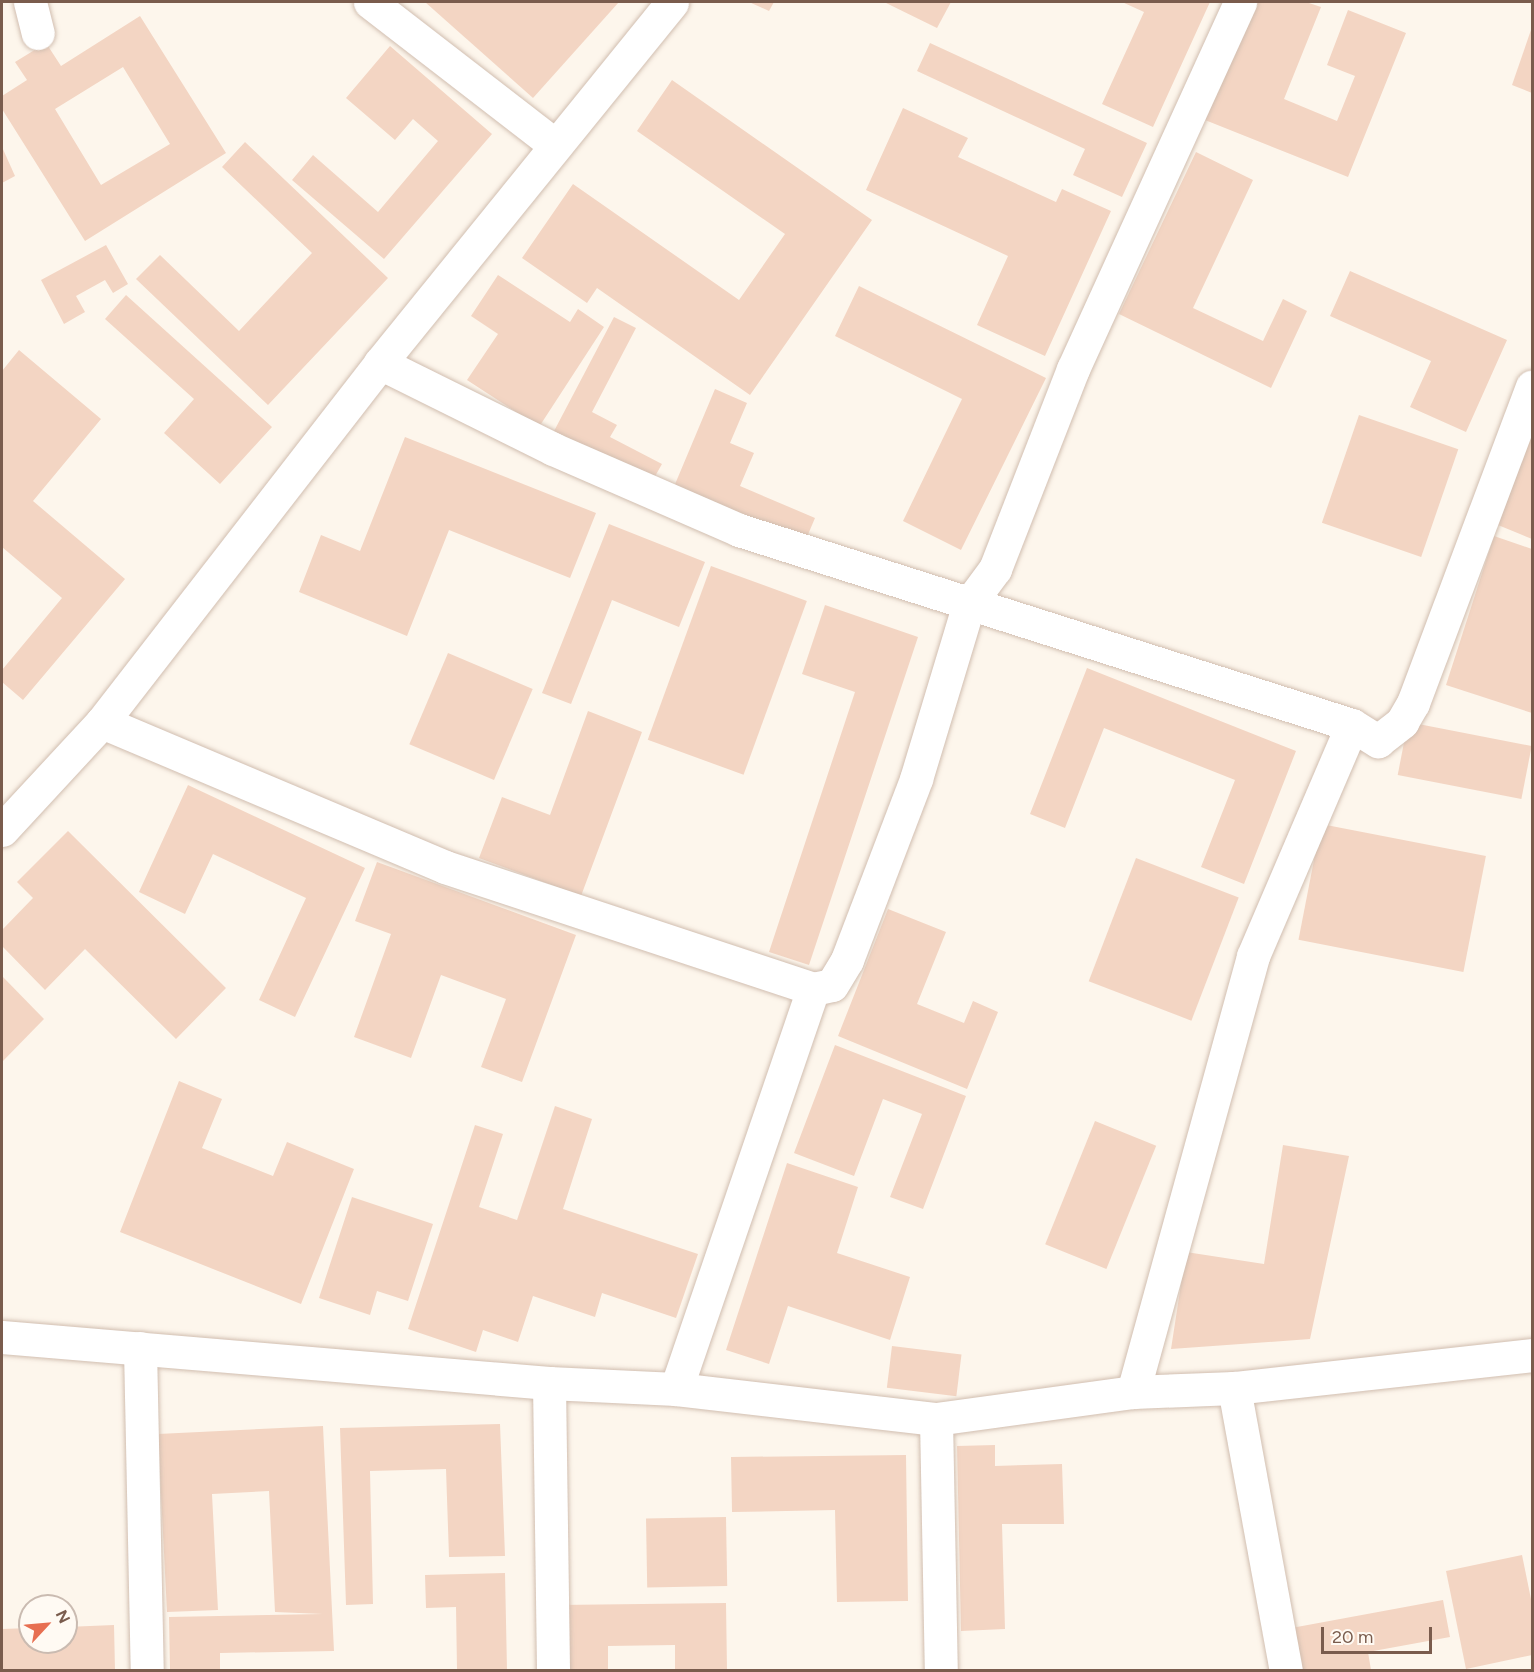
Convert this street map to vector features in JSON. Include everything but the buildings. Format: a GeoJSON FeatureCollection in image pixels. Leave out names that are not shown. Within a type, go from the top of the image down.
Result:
{"type":"FeatureCollection","features":[{"type":"Feature","properties":{"kind":"street"},"geometry":{"type":"LineString","coordinates":[[30,2],[38,33]]}},
{"type":"Feature","properties":{"kind":"street"},"geometry":{"type":"LineString","coordinates":[[370,2],[555,146]]}},
{"type":"Feature","properties":{"kind":"street"},"geometry":{"type":"LineString","coordinates":[[2,830],[102,722],[380,363],[672,2]]}},
{"type":"Feature","properties":{"kind":"street"},"geometry":{"type":"LineString","coordinates":[[102,722],[445,867],[813,990],[832,985],[847,960],[916,779],[969,604],[995,568],[1073,369],[1239,2]]}},
{"type":"Feature","properties":{"kind":"street"},"geometry":{"type":"LineString","coordinates":[[380,363],[552,449],[739,530],[1352,725],[1378,741],[1402,722],[1413,703],[1533,387]]}},
{"type":"Feature","properties":{"kind":"street"},"geometry":{"type":"LineString","coordinates":[[1133,1392],[1253,956],[1352,725]]}},
{"type":"Feature","properties":{"kind":"street"},"geometry":{"type":"LineString","coordinates":[[676,1389],[813,990]]}},
{"type":"Feature","properties":{"kind":"street"},"geometry":{"type":"LineString","coordinates":[[2,1337],[549,1383],[676,1389],[936,1419],[1133,1392],[1234,1388],[1533,1355]]}},
{"type":"Feature","properties":{"kind":"street"},"geometry":{"type":"LineString","coordinates":[[140,1348],[147,1671]]}},
{"type":"Feature","properties":{"kind":"street"},"geometry":{"type":"LineString","coordinates":[[549,1383],[553,1671]]}},
{"type":"Feature","properties":{"kind":"street"},"geometry":{"type":"LineString","coordinates":[[1234,1388],[1286,1671]]}},
{"type":"Feature","properties":{"kind":"street"},"geometry":{"type":"LineString","coordinates":[[936,1419],[941,1671]]}}]}
